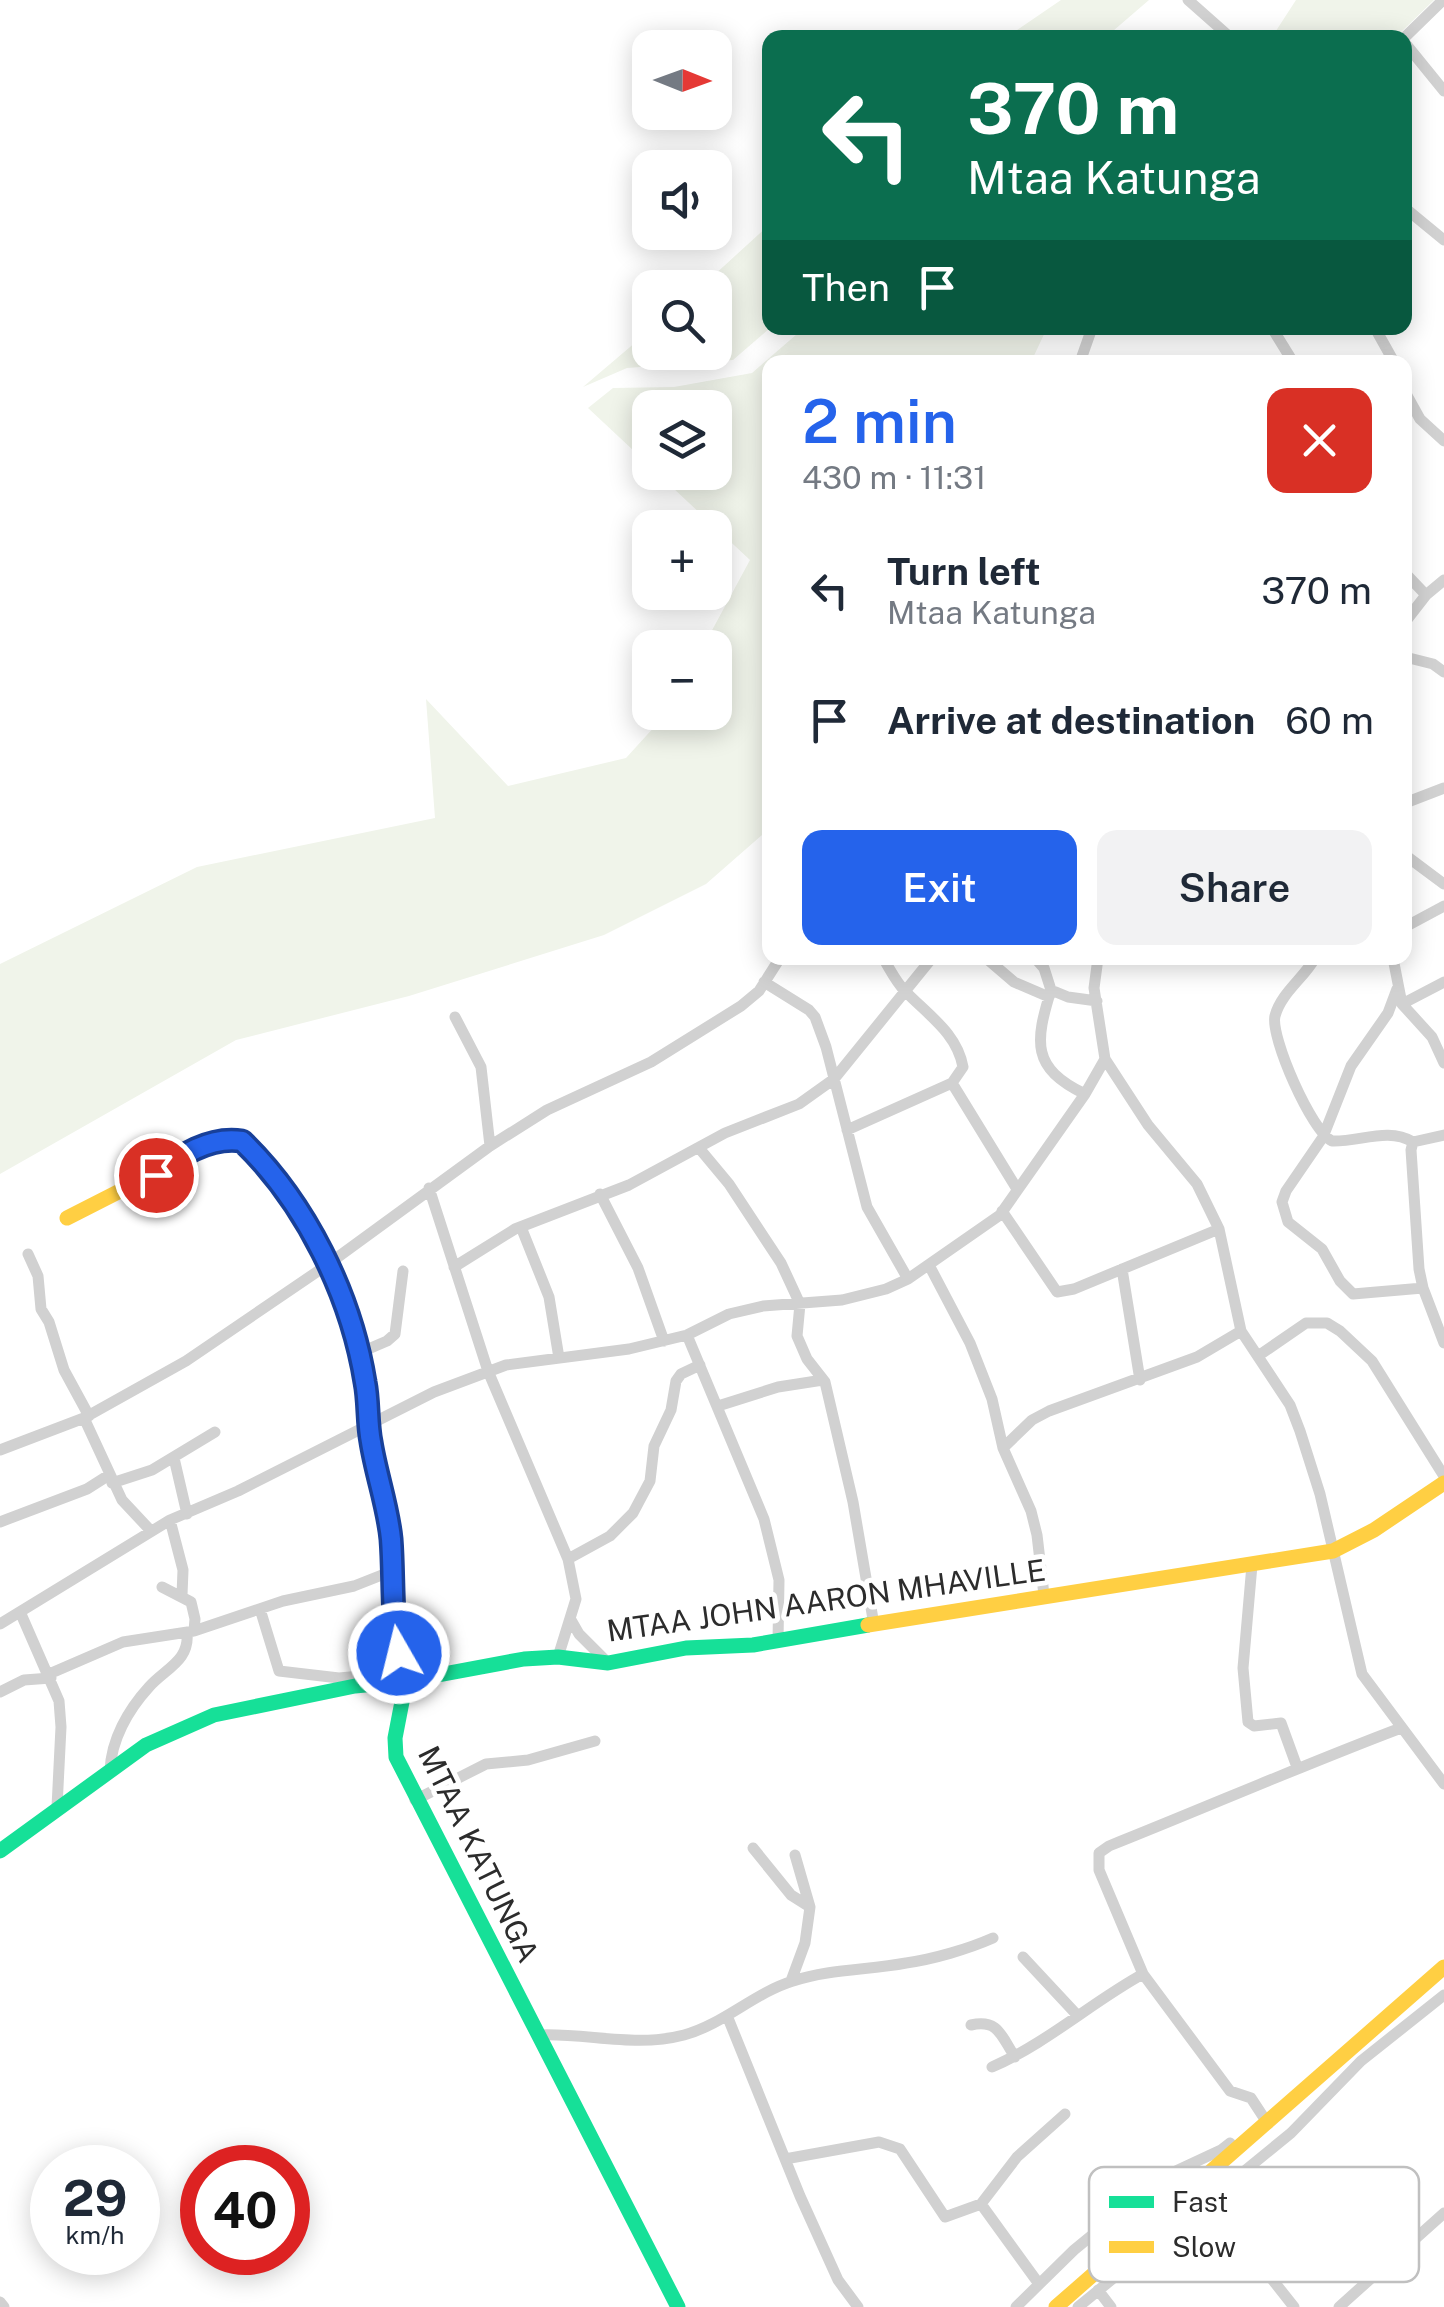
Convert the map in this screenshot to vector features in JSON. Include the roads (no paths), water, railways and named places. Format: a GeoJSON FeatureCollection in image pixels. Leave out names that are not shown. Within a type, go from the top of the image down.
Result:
{"type":"FeatureCollection","features":[{"type":"Feature","properties":{"kind":"main road","name":"MTAA KATUNGA"},"geometry":{"type":"LineString","coordinates":[[67,1218],[149,1181],[184,1152],[235,1139],[252,1150],[281,1186],[317,1242],[354,1331],[391,1535],[394,1625],[405,1676],[395,1738],[396,1758],[678,2307]]}},
{"type":"Feature","properties":{"kind":"main road","name":"MTAA JOHN AARON MHAVILLE"},"geometry":{"type":"LineString","coordinates":[[0,1851],[146,1745],[214,1715],[405,1676],[558,1657],[608,1663],[686,1648],[778,1641],[1333,1550],[1374,1530],[1444,1479]]}},
{"type":"Feature","properties":{"kind":"main road"},"geometry":{"type":"LineString","coordinates":[[1215,2167],[1444,1967]]}},
{"type":"Feature","properties":{"kind":"main road"},"geometry":{"type":"LineString","coordinates":[[1056,2307],[1089,2278]]}},
{"type":"Feature","properties":{"kind":"street"},"geometry":{"type":"LineString","coordinates":[[1188,0],[1222,30]]}},
{"type":"Feature","properties":{"kind":"street"},"geometry":{"type":"LineString","coordinates":[[1412,33],[1443,0]]}},
{"type":"Feature","properties":{"kind":"street"},"geometry":{"type":"LineString","coordinates":[[1412,49],[1444,91]]}},
{"type":"Feature","properties":{"kind":"street"},"geometry":{"type":"LineString","coordinates":[[1412,214],[1444,240]]}},
{"type":"Feature","properties":{"kind":"street"},"geometry":{"type":"LineString","coordinates":[[1412,405],[1420,419],[1444,442]]}},
{"type":"Feature","properties":{"kind":"street"},"geometry":{"type":"LineString","coordinates":[[1412,613],[1444,580]]}},
{"type":"Feature","properties":{"kind":"street"},"geometry":{"type":"LineString","coordinates":[[1412,581],[1426,595]]}},
{"type":"Feature","properties":{"kind":"street"},"geometry":{"type":"LineString","coordinates":[[1412,660],[1433,664],[1444,672]]}},
{"type":"Feature","properties":{"kind":"street"},"geometry":{"type":"LineString","coordinates":[[1412,800],[1444,788]]}},
{"type":"Feature","properties":{"kind":"street"},"geometry":{"type":"LineString","coordinates":[[1412,859],[1444,884]]}},
{"type":"Feature","properties":{"kind":"street"},"geometry":{"type":"LineString","coordinates":[[1412,923],[1444,906]]}},
{"type":"Feature","properties":{"kind":"street"},"geometry":{"type":"LineString","coordinates":[[0,1450],[86,1417],[186,1361],[327,1265],[490,1146],[547,1110],[651,1062],[741,1006],[775,965]]}},
{"type":"Feature","properties":{"kind":"street"},"geometry":{"type":"LineString","coordinates":[[847,1130],[952,1083],[963,1068],[961,1057],[931,1014],[905,992],[888,965]]}},
{"type":"Feature","properties":{"kind":"street"},"geometry":{"type":"LineString","coordinates":[[454,1267],[521,1227],[662,1170],[699,1148],[799,1104],[834,1078],[926,965]]}},
{"type":"Feature","properties":{"kind":"street"},"geometry":{"type":"LineString","coordinates":[[994,965],[1014,982],[1050,994],[1096,1001]]}},
{"type":"Feature","properties":{"kind":"street"},"geometry":{"type":"LineString","coordinates":[[1041,965],[1050,994],[1041,1022],[1044,1060],[1052,1076],[1084,1094]]}},
{"type":"Feature","properties":{"kind":"street"},"geometry":{"type":"LineString","coordinates":[[1097,965],[1094,988],[1105,1059],[1148,1125],[1197,1184],[1218,1230],[1241,1331],[1290,1405],[1320,1494],[1362,1674],[1444,1784]]}},
{"type":"Feature","properties":{"kind":"street"},"geometry":{"type":"LineString","coordinates":[[1310,965],[1278,1006],[1274,1029],[1323,1137]]}},
{"type":"Feature","properties":{"kind":"street"},"geometry":{"type":"LineString","coordinates":[[1393,965],[1402,1004],[1432,1037],[1444,1062]]}},
{"type":"Feature","properties":{"kind":"street"},"geometry":{"type":"LineString","coordinates":[[764,982],[815,1017],[866,1207],[908,1279]]}},
{"type":"Feature","properties":{"kind":"street"},"geometry":{"type":"LineString","coordinates":[[1402,1004],[1444,982]]}},
{"type":"Feature","properties":{"kind":"street"},"geometry":{"type":"LineString","coordinates":[[1397,989],[1388,1014],[1352,1066],[1323,1137],[1286,1191],[1282,1209],[1288,1222],[1322,1250],[1340,1280],[1354,1294],[1423,1288]]}},
{"type":"Feature","properties":{"kind":"street"},"geometry":{"type":"LineString","coordinates":[[455,1016],[481,1067],[490,1146]]}},
{"type":"Feature","properties":{"kind":"street"},"geometry":{"type":"LineString","coordinates":[[0,1624],[170,1520],[434,1392],[488,1371],[664,1341],[729,1314],[763,1306],[842,1300],[908,1279],[991,1223],[1002,1211],[1105,1059]]}},
{"type":"Feature","properties":{"kind":"street"},"geometry":{"type":"LineString","coordinates":[[952,1083],[1017,1189]]}},
{"type":"Feature","properties":{"kind":"street"},"geometry":{"type":"LineString","coordinates":[[1323,1137],[1344,1141],[1398,1135],[1414,1142],[1444,1135]]}},
{"type":"Feature","properties":{"kind":"street"},"geometry":{"type":"LineString","coordinates":[[1414,1142],[1411,1150],[1423,1288],[1444,1343]]}},
{"type":"Feature","properties":{"kind":"street"},"geometry":{"type":"LineString","coordinates":[[699,1148],[729,1184],[781,1263],[800,1304],[796,1328],[799,1344],[823,1380],[847,1471],[874,1625]]}},
{"type":"Feature","properties":{"kind":"street"},"geometry":{"type":"LineString","coordinates":[[429,1188],[488,1371],[568,1559],[576,1599],[558,1657]]}},
{"type":"Feature","properties":{"kind":"street"},"geometry":{"type":"LineString","coordinates":[[600,1194],[638,1268],[664,1341]]}},
{"type":"Feature","properties":{"kind":"street"},"geometry":{"type":"LineString","coordinates":[[1002,1211],[1057,1292],[1074,1289],[1218,1230]]}},
{"type":"Feature","properties":{"kind":"street"},"geometry":{"type":"LineString","coordinates":[[521,1227],[549,1297],[559,1358]]}},
{"type":"Feature","properties":{"kind":"street"},"geometry":{"type":"LineString","coordinates":[[28,1254],[38,1276],[41,1309],[110,1479],[122,1500],[151,1531]]}},
{"type":"Feature","properties":{"kind":"street"},"geometry":{"type":"LineString","coordinates":[[929,1264],[979,1364],[992,1399],[1003,1448],[1034,1523],[1044,1595]]}},
{"type":"Feature","properties":{"kind":"street"},"geometry":{"type":"LineString","coordinates":[[1122,1269],[1140,1380]]}},
{"type":"Feature","properties":{"kind":"street"},"geometry":{"type":"LineString","coordinates":[[359,1353],[394,1334],[403,1271]]}},
{"type":"Feature","properties":{"kind":"street"},"geometry":{"type":"LineString","coordinates":[[1258,1356],[1298,1326],[1312,1321],[1327,1323],[1350,1337],[1372,1361],[1444,1479]]}},
{"type":"Feature","properties":{"kind":"street"},"geometry":{"type":"LineString","coordinates":[[1003,1448],[1032,1420],[1049,1411],[1197,1357],[1241,1331]]}},
{"type":"Feature","properties":{"kind":"street"},"geometry":{"type":"LineString","coordinates":[[686,1335],[764,1519],[780,1580],[778,1641]]}},
{"type":"Feature","properties":{"kind":"street"},"geometry":{"type":"LineString","coordinates":[[568,1559],[610,1536],[633,1513],[650,1481],[654,1446],[671,1410],[676,1381],[681,1374],[700,1365]]}},
{"type":"Feature","properties":{"kind":"street"},"geometry":{"type":"LineString","coordinates":[[718,1406],[778,1387],[823,1380]]}},
{"type":"Feature","properties":{"kind":"street"},"geometry":{"type":"LineString","coordinates":[[0,1522],[110,1479],[152,1470],[216,1432]]}},
{"type":"Feature","properties":{"kind":"street"},"geometry":{"type":"LineString","coordinates":[[174,1458],[187,1514]]}},
{"type":"Feature","properties":{"kind":"street"},"geometry":{"type":"LineString","coordinates":[[170,1520],[184,1570],[182,1595]]}},
{"type":"Feature","properties":{"kind":"street"},"geometry":{"type":"LineString","coordinates":[[1252,1565],[1243,1668],[1248,1722],[1252,1726],[1281,1723],[1297,1767]]}},
{"type":"Feature","properties":{"kind":"street"},"geometry":{"type":"LineString","coordinates":[[0,1692],[24,1680],[50,1676],[123,1642],[190,1632],[392,1572]]}},
{"type":"Feature","properties":{"kind":"street"},"geometry":{"type":"LineString","coordinates":[[110,1771],[110,1750],[128,1715],[149,1687],[181,1660],[196,1619],[191,1602],[162,1587]]}},
{"type":"Feature","properties":{"kind":"street"},"geometry":{"type":"LineString","coordinates":[[260,1610],[280,1671],[339,1678],[405,1676]]}},
{"type":"Feature","properties":{"kind":"street"},"geometry":{"type":"LineString","coordinates":[[21,1614],[59,1701],[58,1808]]}},
{"type":"Feature","properties":{"kind":"street"},"geometry":{"type":"LineString","coordinates":[[571,1620],[579,1634],[608,1663]]}},
{"type":"Feature","properties":{"kind":"street"},"geometry":{"type":"LineString","coordinates":[[1265,2120],[1251,2098],[1230,2091],[1144,1974],[1097,1860],[1102,1850],[1297,1767],[1401,1728]]}},
{"type":"Feature","properties":{"kind":"street"},"geometry":{"type":"LineString","coordinates":[[416,1800],[476,1767],[496,1761],[528,1760],[595,1741]]}},
{"type":"Feature","properties":{"kind":"street"},"geometry":{"type":"LineString","coordinates":[[753,1848],[790,1895],[810,1907]]}},
{"type":"Feature","properties":{"kind":"street"},"geometry":{"type":"LineString","coordinates":[[791,1982],[805,1943],[810,1907],[794,1855]]}},
{"type":"Feature","properties":{"kind":"street"},"geometry":{"type":"LineString","coordinates":[[540,2035],[646,2041],[684,2035],[728,2018],[791,1982],[857,1968],[907,1963],[994,1938]]}},
{"type":"Feature","properties":{"kind":"street"},"geometry":{"type":"LineString","coordinates":[[1184,2167],[1221,2150],[1265,2120],[1444,1955]]}},
{"type":"Feature","properties":{"kind":"street"},"geometry":{"type":"LineString","coordinates":[[1023,1956],[1078,2016]]}},
{"type":"Feature","properties":{"kind":"street"},"geometry":{"type":"LineString","coordinates":[[992,2066],[1015,2057],[1102,1996],[1144,1974]]}},
{"type":"Feature","properties":{"kind":"street"},"geometry":{"type":"LineString","coordinates":[[1250,2167],[1291,2133],[1360,2061],[1444,1995]]}},
{"type":"Feature","properties":{"kind":"street"},"geometry":{"type":"LineString","coordinates":[[728,2018],[838,2280],[858,2307]]}},
{"type":"Feature","properties":{"kind":"street"},"geometry":{"type":"LineString","coordinates":[[971,2024],[993,2025],[1015,2057]]}},
{"type":"Feature","properties":{"kind":"street"},"geometry":{"type":"LineString","coordinates":[[784,2159],[878,2142],[903,2152],[945,2217],[981,2204],[1017,2157],[1065,2114]]}},
{"type":"Feature","properties":{"kind":"street"},"geometry":{"type":"LineString","coordinates":[[981,2204],[1039,2284]]}},
{"type":"Feature","properties":{"kind":"street"},"geometry":{"type":"LineString","coordinates":[[1419,2235],[1444,2213]]}},
{"type":"Feature","properties":{"kind":"street"},"geometry":{"type":"LineString","coordinates":[[1016,2307],[1089,2238]]}},
{"type":"Feature","properties":{"kind":"street"},"geometry":{"type":"LineString","coordinates":[[1078,2307],[1108,2282]]}},
{"type":"Feature","properties":{"kind":"street"},"geometry":{"type":"LineString","coordinates":[[1274,2282],[1294,2307]]}},
{"type":"Feature","properties":{"kind":"street"},"geometry":{"type":"LineString","coordinates":[[1339,2307],[1367,2282]]}},
{"type":"Feature","properties":{"kind":"street"},"geometry":{"type":"LineString","coordinates":[[1098,2290],[1110,2307]]}}]}
